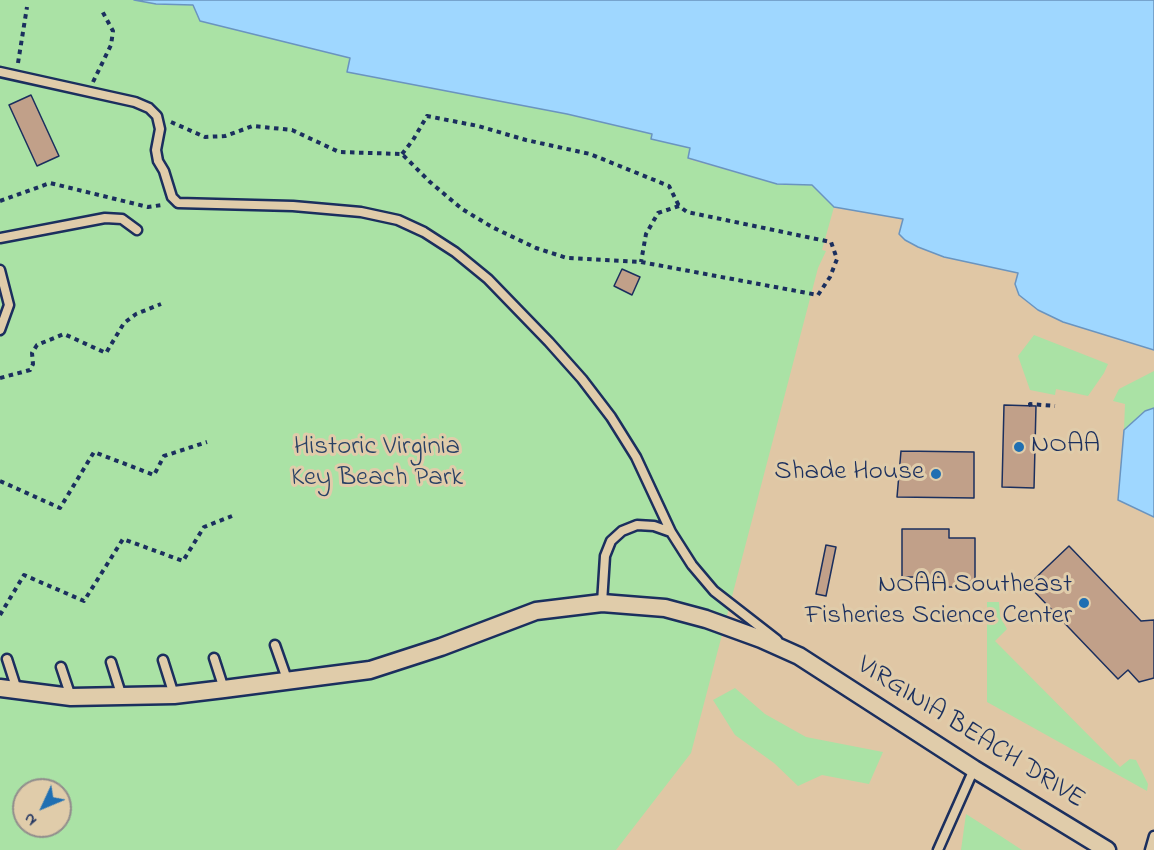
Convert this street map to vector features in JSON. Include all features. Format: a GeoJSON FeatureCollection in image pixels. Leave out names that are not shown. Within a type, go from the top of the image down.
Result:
{"type":"FeatureCollection","features":[{"type":"Feature","properties":{"kind":"street","name":"VIRGINIA BEACH DRIVE"},"geometry":{"type":"LineString","coordinates":[[0,688],[71,697],[122,697],[174,695],[288,682],[370,670],[441,647],[536,611],[602,603],[665,608],[706,619],[799,656],[974,769],[1107,850]]}},
{"type":"Feature","properties":{"kind":"lane"},"geometry":{"type":"LineString","coordinates":[[0,72],[135,102],[149,108],[157,116],[160,129],[156,150],[159,161],[172,197],[178,203],[294,206],[361,212],[398,220],[424,231],[455,252],[488,279],[582,379],[611,417],[636,457],[671,532],[692,565],[714,591],[799,656]]}},
{"type":"Feature","properties":{"kind":"lane"},"geometry":{"type":"LineString","coordinates":[[0,238],[105,218],[122,219],[137,230]]}},
{"type":"Feature","properties":{"kind":"lane"},"geometry":{"type":"LineString","coordinates":[[0,270],[9,305],[0,330]]}},
{"type":"Feature","properties":{"kind":"lane"},"geometry":{"type":"LineString","coordinates":[[602,603],[605,556],[611,541],[622,531],[637,525],[654,526],[671,532]]}},
{"type":"Feature","properties":{"kind":"lane"},"geometry":{"type":"LineString","coordinates":[[275,645],[288,682]]}},
{"type":"Feature","properties":{"kind":"lane"},"geometry":{"type":"LineString","coordinates":[[214,658],[224,689]]}},
{"type":"Feature","properties":{"kind":"lane"},"geometry":{"type":"LineString","coordinates":[[7,659],[17,691]]}},
{"type":"Feature","properties":{"kind":"lane"},"geometry":{"type":"LineString","coordinates":[[163,660],[174,695]]}},
{"type":"Feature","properties":{"kind":"lane"},"geometry":{"type":"LineString","coordinates":[[111,662],[122,697]]}},
{"type":"Feature","properties":{"kind":"lane"},"geometry":{"type":"LineString","coordinates":[[61,667],[71,697]]}},
{"type":"Feature","properties":{"kind":"lane"},"geometry":{"type":"LineString","coordinates":[[938,850],[974,769]]}},
{"type":"Feature","properties":{"kind":"lane"},"geometry":{"type":"LineString","coordinates":[[1150,850],[1154,836]]}},
{"type":"Feature","properties":{"kind":"path"},"geometry":{"type":"LineString","coordinates":[[16,75],[27,7]]}},
{"type":"Feature","properties":{"kind":"path"},"geometry":{"type":"LineString","coordinates":[[88,91],[111,45],[113,32],[101,9]]}},
{"type":"Feature","properties":{"kind":"path"},"geometry":{"type":"LineString","coordinates":[[157,116],[205,137],[225,136],[253,126],[292,130],[339,152],[402,154],[430,182],[462,208],[492,227],[536,248],[567,258],[641,262],[818,295],[830,277],[837,259],[831,242],[687,212],[679,206],[669,186],[590,153],[427,116],[402,154]]}},
{"type":"Feature","properties":{"kind":"path"},"geometry":{"type":"LineString","coordinates":[[0,201],[50,183],[148,207],[178,203]]}},
{"type":"Feature","properties":{"kind":"path"},"geometry":{"type":"LineString","coordinates":[[641,262],[646,234],[658,213],[679,206]]}},
{"type":"Feature","properties":{"kind":"path"},"geometry":{"type":"LineString","coordinates":[[0,378],[30,370],[33,364],[32,353],[37,345],[64,334],[106,353],[124,323],[136,314],[161,304]]}},
{"type":"Feature","properties":{"kind":"path"},"geometry":{"type":"LineString","coordinates":[[1030,406],[1055,406]]}},
{"type":"Feature","properties":{"kind":"path"},"geometry":{"type":"LineString","coordinates":[[0,481],[60,508],[94,452],[154,476],[164,456],[207,442]]}},
{"type":"Feature","properties":{"kind":"path"},"geometry":{"type":"LineString","coordinates":[[0,615],[24,575],[84,601],[123,539],[183,561],[204,527],[232,516]]}},
{"type":"Feature","properties":{"kind":"green space","name":"Historic Virginia Key Beach Park"},"geometry":{"type":"Polygon","coordinates":[[[0,0],[134,0],[156,4],[193,5],[201,21],[350,58],[347,72],[567,114],[653,134],[652,139],[691,148],[688,159],[777,184],[812,185],[834,207],[822,250],[826,251],[818,268],[691,753],[616,850],[0,850],[0,0]]]}},
{"type":"Feature","properties":{"kind":"green space"},"geometry":{"type":"Polygon","coordinates":[[[1034,335],[1108,364],[1088,396],[1056,389],[1055,395],[1030,390],[1018,356],[1034,335]]]}},
{"type":"Feature","properties":{"kind":"green space"},"geometry":{"type":"Polygon","coordinates":[[[1154,371],[1154,408],[1145,411],[1124,430],[1125,404],[1113,401],[1119,389],[1154,371]]]}},
{"type":"Feature","properties":{"kind":"green space"},"geometry":{"type":"Polygon","coordinates":[[[987,602],[999,602],[1000,616],[1007,629],[995,641],[1120,767],[1130,759],[1136,760],[1148,784],[1147,791],[987,702],[987,602]]]}},
{"type":"Feature","properties":{"kind":"green space"},"geometry":{"type":"Polygon","coordinates":[[[735,688],[765,714],[806,737],[883,752],[869,784],[822,775],[798,786],[774,763],[735,735],[713,700],[735,688]]]}},
{"type":"Feature","properties":{"kind":"green space"},"geometry":{"type":"Polygon","coordinates":[[[966,814],[999,835],[1022,850],[961,850],[966,814]]]}},
{"type":"Feature","properties":{"kind":"water"},"geometry":{"type":"Polygon","coordinates":[[[134,0],[1154,0],[1154,350],[1063,322],[1038,310],[1019,295],[1015,284],[1018,273],[944,257],[918,247],[899,234],[903,219],[834,207],[812,185],[777,184],[688,158],[690,148],[651,139],[652,134],[567,114],[347,72],[350,58],[200,21],[193,5],[156,4],[134,0]]]}},
{"type":"Feature","properties":{"kind":"water"},"geometry":{"type":"Polygon","coordinates":[[[1154,408],[1154,517],[1118,500],[1124,430],[1145,411],[1154,408]]]}},
{"type":"Feature","properties":{"kind":"building"},"geometry":{"type":"Polygon","coordinates":[[[31,95],[59,156],[37,166],[9,105],[31,95]]]}},
{"type":"Feature","properties":{"kind":"building"},"geometry":{"type":"Polygon","coordinates":[[[622,269],[640,277],[632,295],[614,286],[622,269]]]}},
{"type":"Feature","properties":{"kind":"building","name":"NOAA"},"geometry":{"type":"Polygon","coordinates":[[[1004,405],[1036,406],[1034,488],[1002,487],[1004,405]]]}},
{"type":"Feature","properties":{"kind":"building","name":"Shade House"},"geometry":{"type":"Polygon","coordinates":[[[901,451],[974,452],[974,498],[897,497],[901,451]]]}},
{"type":"Feature","properties":{"kind":"building"},"geometry":{"type":"Polygon","coordinates":[[[902,529],[949,529],[949,538],[975,538],[975,587],[946,587],[946,577],[902,577],[902,529]]]}},
{"type":"Feature","properties":{"kind":"building"},"geometry":{"type":"Polygon","coordinates":[[[826,545],[836,547],[826,596],[816,594],[826,545]]]}},
{"type":"Feature","properties":{"kind":"building","name":"NOAA Southeast Fisheries Science Center"},"geometry":{"type":"Polygon","coordinates":[[[1069,546],[1141,621],[1154,620],[1154,678],[1139,682],[1128,670],[1118,679],[1028,585],[1069,546]]]}},
{"type":"Feature","properties":{"kind":"place","name":"NOAA"},"geometry":{"type":"Point","coordinates":[1019,447]}},
{"type":"Feature","properties":{"kind":"place","name":"Shade House"},"geometry":{"type":"Point","coordinates":[936,474]}},
{"type":"Feature","properties":{"kind":"place","name":"NOAA Southeast Fisheries Science Center"},"geometry":{"type":"Point","coordinates":[1084,603]}}]}
